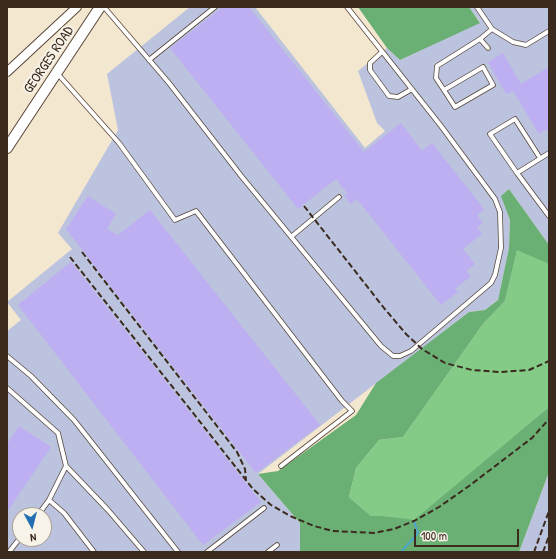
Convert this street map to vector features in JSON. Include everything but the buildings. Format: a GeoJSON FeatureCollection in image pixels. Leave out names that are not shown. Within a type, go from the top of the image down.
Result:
{"type":"FeatureCollection","features":[{"type":"Feature","properties":{"kind":"street","name":"GEORGES ROAD"},"geometry":{"type":"LineString","coordinates":[[7,72],[77,7]]}},
{"type":"Feature","properties":{"kind":"street","name":"GEORGES ROAD"},"geometry":{"type":"LineString","coordinates":[[7,148],[100,7]]}},
{"type":"Feature","properties":{"kind":"lane"},"geometry":{"type":"LineString","coordinates":[[104,7],[149,60],[291,237],[381,346],[393,356],[405,355],[491,283],[495,275],[501,248],[502,226],[498,204],[412,89],[347,7]]}},
{"type":"Feature","properties":{"kind":"lane"},"geometry":{"type":"LineString","coordinates":[[149,60],[215,7]]}},
{"type":"Feature","properties":{"kind":"lane"},"geometry":{"type":"LineString","coordinates":[[477,7],[492,29],[514,42],[526,45],[549,31]]}},
{"type":"Feature","properties":{"kind":"lane"},"geometry":{"type":"LineString","coordinates":[[444,90],[483,67],[493,85],[455,107],[436,78],[437,66],[480,39],[492,29]]}},
{"type":"Feature","properties":{"kind":"lane"},"geometry":{"type":"LineString","coordinates":[[480,39],[488,48]]}},
{"type":"Feature","properties":{"kind":"lane"},"geometry":{"type":"LineString","coordinates":[[382,52],[370,63],[370,70],[389,96],[398,97],[412,89]]}},
{"type":"Feature","properties":{"kind":"lane"},"geometry":{"type":"LineString","coordinates":[[57,72],[119,143],[175,220],[196,211],[352,411],[281,466]]}},
{"type":"Feature","properties":{"kind":"lane"},"geometry":{"type":"LineString","coordinates":[[540,158],[515,119],[490,134],[549,216]]}},
{"type":"Feature","properties":{"kind":"lane"},"geometry":{"type":"LineString","coordinates":[[517,173],[549,152]]}},
{"type":"Feature","properties":{"kind":"lane"},"geometry":{"type":"LineString","coordinates":[[291,237],[339,197]]}},
{"type":"Feature","properties":{"kind":"lane"},"geometry":{"type":"LineString","coordinates":[[7,356],[32,376],[74,420],[178,552]]}},
{"type":"Feature","properties":{"kind":"lane"},"geometry":{"type":"LineString","coordinates":[[8,391],[58,433],[66,466],[108,510],[144,552]]}},
{"type":"Feature","properties":{"kind":"lane"},"geometry":{"type":"LineString","coordinates":[[44,507],[66,466]]}},
{"type":"Feature","properties":{"kind":"lane"},"geometry":{"type":"LineString","coordinates":[[49,500],[64,513],[94,552]]}},
{"type":"Feature","properties":{"kind":"lane"},"geometry":{"type":"LineString","coordinates":[[207,552],[264,508]]}},
{"type":"Feature","properties":{"kind":"lane"},"geometry":{"type":"LineString","coordinates":[[268,552],[277,545]]}},
{"type":"Feature","properties":{"kind":"shaded area"},"geometry":{"type":"Polygon","coordinates":[[[190,7],[255,7],[365,148],[385,131],[377,123],[358,71],[387,48],[400,60],[480,22],[469,7],[549,7],[549,245],[509,189],[502,196],[510,220],[509,248],[498,300],[485,310],[469,312],[258,474],[300,523],[300,552],[7,552],[7,331],[21,320],[7,302],[72,249],[58,233],[118,130],[107,74],[190,7]]]}},
{"type":"Feature","properties":{"kind":"shaded area"},"geometry":{"type":"Polygon","coordinates":[[[549,472],[549,552],[519,552],[549,472]]]}},
{"type":"Feature","properties":{"kind":"green space"},"geometry":{"type":"Polygon","coordinates":[[[358,7],[469,7],[480,23],[400,60],[387,48],[358,7]]]}},
{"type":"Feature","properties":{"kind":"green space"},"geometry":{"type":"Polygon","coordinates":[[[509,189],[549,245],[549,264],[517,250],[505,301],[483,324],[403,437],[379,440],[356,468],[349,497],[371,516],[384,516],[414,520],[549,407],[549,472],[519,552],[300,552],[300,523],[258,474],[278,471],[356,415],[376,383],[469,312],[485,310],[498,300],[509,248],[510,220],[501,196],[509,189]]]}},
{"type":"Feature","properties":{"kind":"green space"},"geometry":{"type":"Polygon","coordinates":[[[517,249],[549,264],[549,407],[414,521],[384,516],[371,516],[349,497],[356,468],[379,440],[403,437],[483,324],[505,301],[517,249]]]}},
{"type":"Feature","properties":{"kind":"waterway"},"geometry":{"type":"LineString","coordinates":[[401,552],[418,533],[414,521]]}},
{"type":"Feature","properties":{"kind":"railway"},"geometry":{"type":"LineString","coordinates":[[304,206],[384,308],[406,334],[422,349],[445,363],[472,370],[500,372],[529,370],[549,361]]}},
{"type":"Feature","properties":{"kind":"railway"},"geometry":{"type":"LineString","coordinates":[[82,252],[237,452],[245,469],[246,480]]}},
{"type":"Feature","properties":{"kind":"railway"},"geometry":{"type":"LineString","coordinates":[[70,257],[253,489],[271,505],[290,516],[314,526],[333,531],[374,533],[394,529],[414,521],[439,507],[469,486],[532,438],[549,419]]}},
{"type":"Feature","properties":{"kind":"railway"},"geometry":{"type":"LineString","coordinates":[[534,552],[549,511]]}},
{"type":"Feature","properties":{"kind":"railway"},"geometry":{"type":"LineString","coordinates":[[543,552],[549,536]]}}]}
